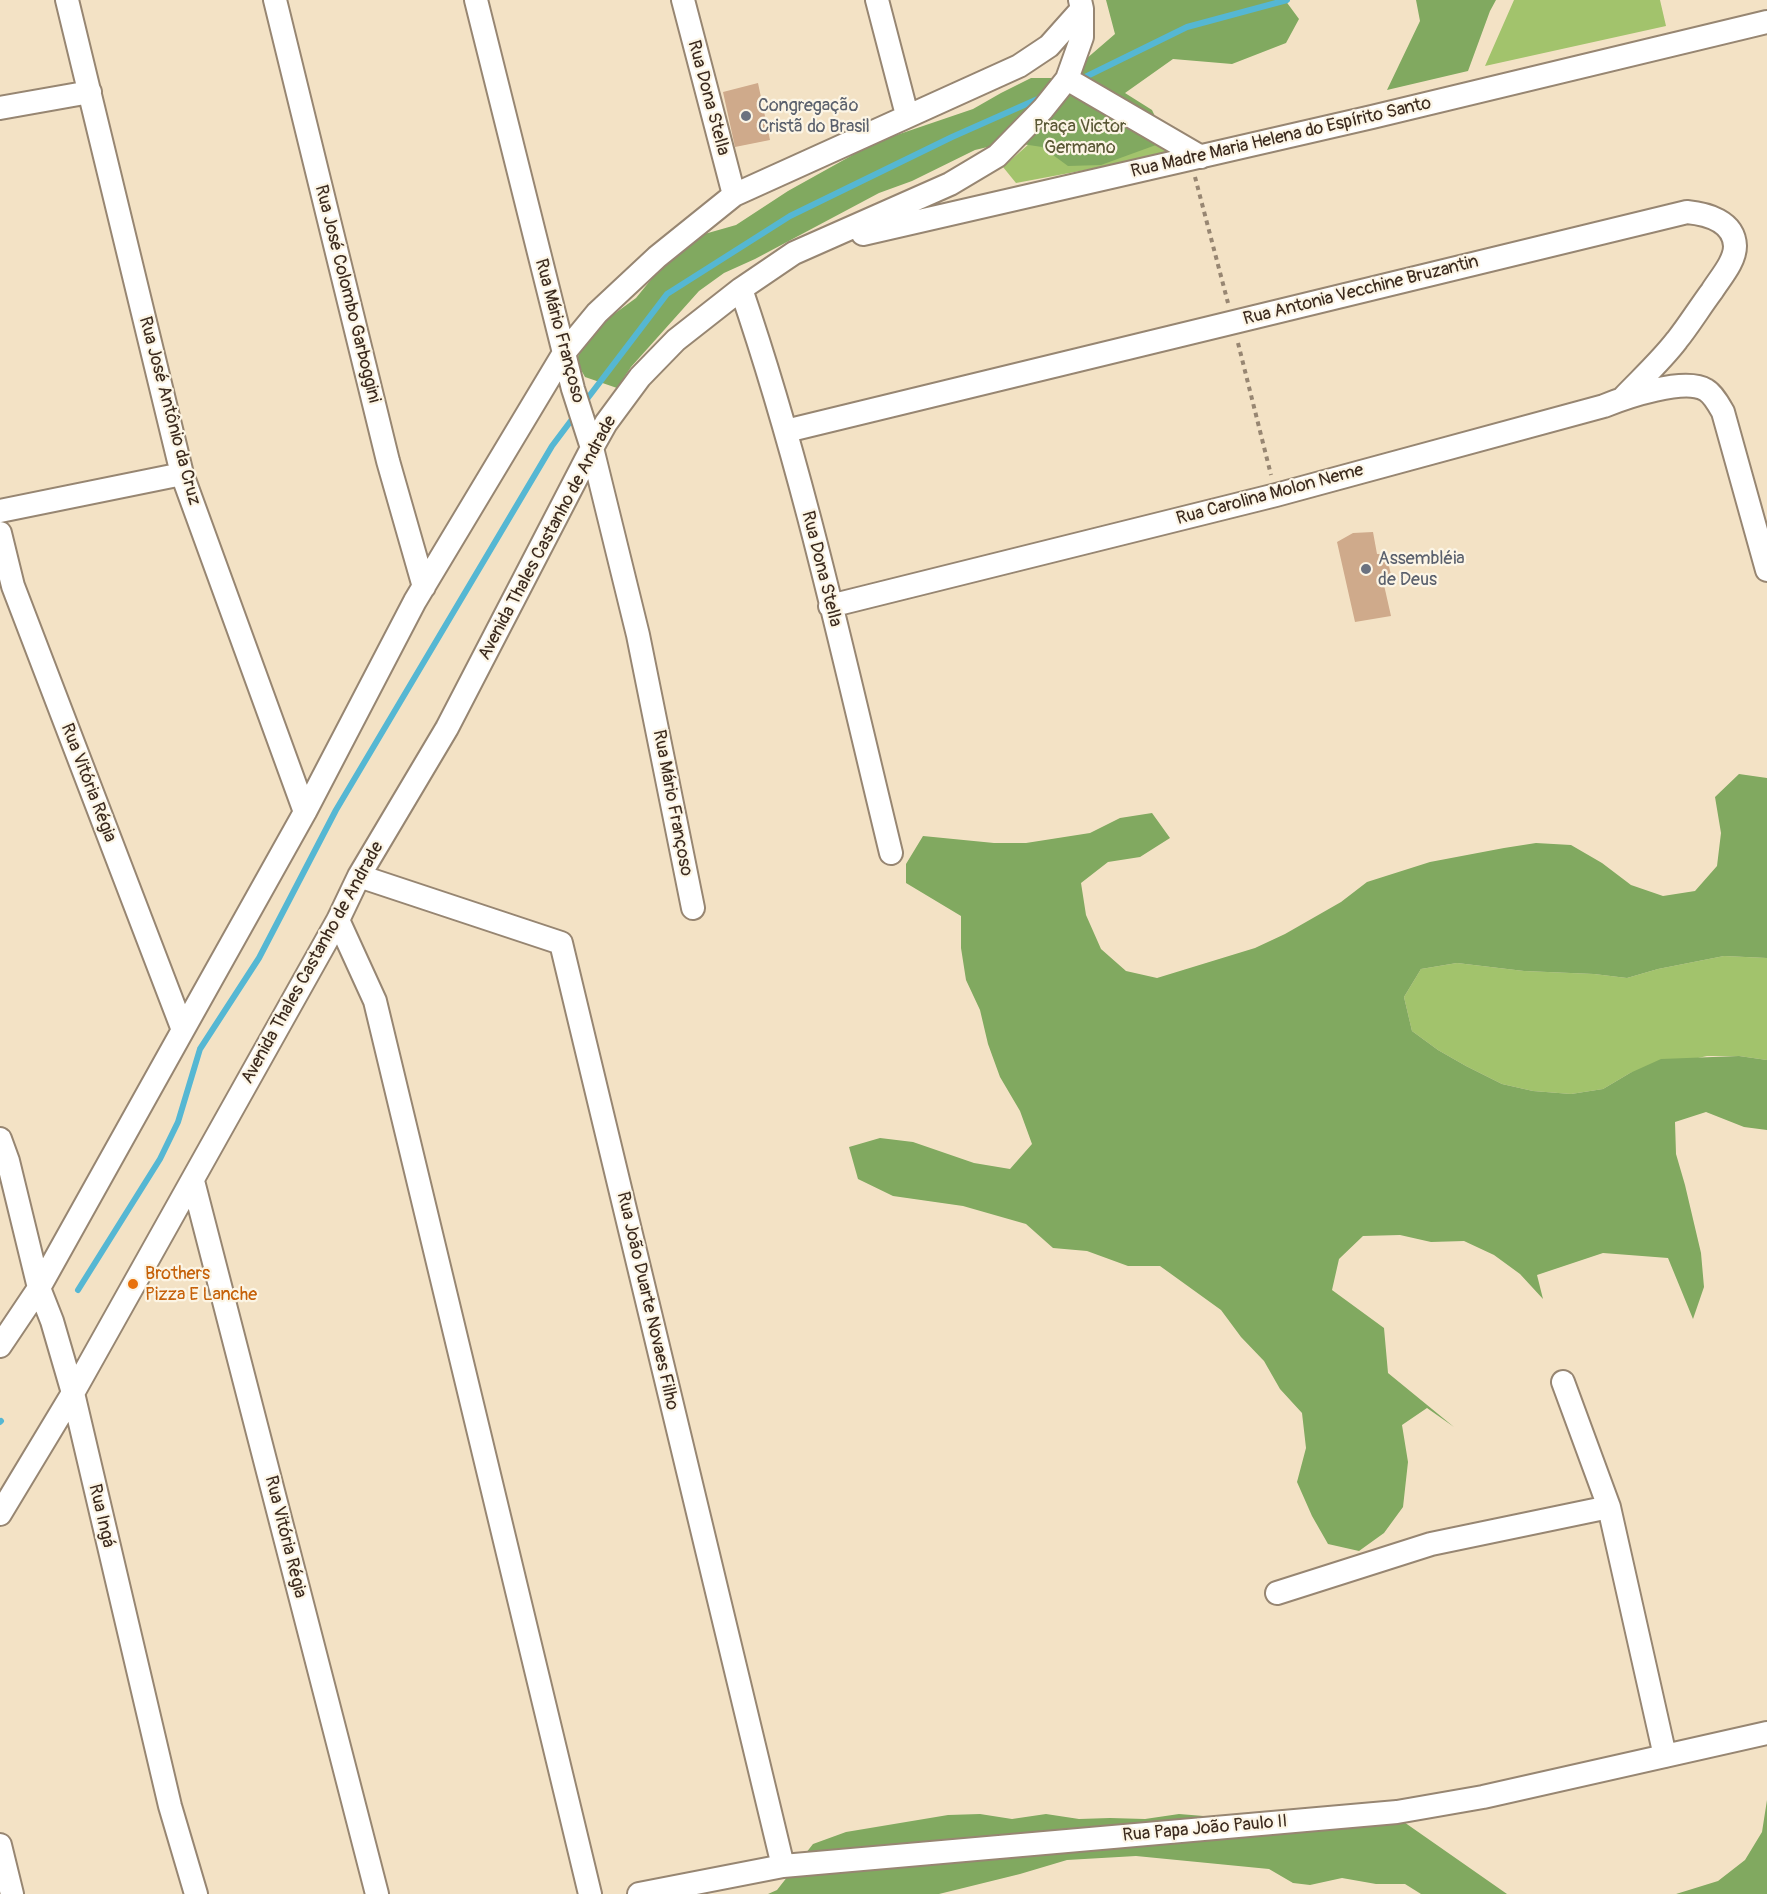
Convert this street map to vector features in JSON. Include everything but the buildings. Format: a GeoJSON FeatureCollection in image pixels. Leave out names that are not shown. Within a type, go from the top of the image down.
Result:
{"type":"FeatureCollection","features":[{"type":"Feature","properties":{"kind":"street","name":"Rua José Antônio da Cruz"},"geometry":{"type":"LineString","coordinates":[[67,0],[182,474],[305,812]]}},
{"type":"Feature","properties":{"kind":"street","name":"Rua José Colombo Garboggini"},"geometry":{"type":"LineString","coordinates":[[275,0],[388,461],[424,587]]}},
{"type":"Feature","properties":{"kind":"street","name":"Rua Mário Françoso"},"geometry":{"type":"LineString","coordinates":[[476,0],[573,389],[592,448],[638,635],[693,908]]}},
{"type":"Feature","properties":{"kind":"street","name":"Rua Dona Stella"},"geometry":{"type":"LineString","coordinates":[[683,0],[734,195]]}},
{"type":"Feature","properties":{"kind":"street"},"geometry":{"type":"LineString","coordinates":[[878,0],[907,115]]}},
{"type":"Feature","properties":{"kind":"street","name":"Avenida Thales Castanho de Andrade"},"geometry":{"type":"LineString","coordinates":[[0,1346],[39,1288],[305,812],[415,601],[564,353],[597,314],[657,257],[734,195],[1019,66],[1049,46],[1081,5]]}},
{"type":"Feature","properties":{"kind":"street","name":"Avenida Thales Castanho de Andrade"},"geometry":{"type":"LineString","coordinates":[[0,1514],[74,1394],[338,920],[359,876],[447,728],[606,423],[640,377],[676,340],[741,289],[794,253],[950,184],[997,156],[1067,79],[1082,37],[1081,5]]}},
{"type":"Feature","properties":{"kind":"street","name":"Rua Madre Maria Helena do Espírito Santo"},"geometry":{"type":"LineString","coordinates":[[794,253],[876,231],[1767,22]]}},
{"type":"Feature","properties":{"kind":"street"},"geometry":{"type":"LineString","coordinates":[[1067,79],[1195,158]]}},
{"type":"Feature","properties":{"kind":"street"},"geometry":{"type":"LineString","coordinates":[[0,108],[90,92]]}},
{"type":"Feature","properties":{"kind":"street","name":"Rua Antonia Vecchine Bruzantin"},"geometry":{"type":"LineString","coordinates":[[786,431],[1687,212],[1703,213],[1713,217],[1731,233],[1735,244],[1734,254],[1726,270],[1677,341],[1623,398]]}},
{"type":"Feature","properties":{"kind":"street","name":"Rua Dona Stella"},"geometry":{"type":"LineString","coordinates":[[741,289],[786,431],[891,852]]}},
{"type":"Feature","properties":{"kind":"street","name":"Rua Carolina Molon Neme"},"geometry":{"type":"LineString","coordinates":[[830,606],[1276,495],[1604,406],[1623,398],[1678,386],[1697,386],[1707,390],[1723,412],[1758,503]]}},
{"type":"Feature","properties":{"kind":"street"},"geometry":{"type":"LineString","coordinates":[[0,511],[182,474]]}},
{"type":"Feature","properties":{"kind":"street"},"geometry":{"type":"LineString","coordinates":[[1758,503],[1767,570]]}},
{"type":"Feature","properties":{"kind":"street","name":"Rua Vitória Régia"},"geometry":{"type":"LineString","coordinates":[[0,533],[13,586],[183,1030]]}},
{"type":"Feature","properties":{"kind":"street","name":"Rua João Duarte Novaes Filho"},"geometry":{"type":"LineString","coordinates":[[359,876],[561,943],[783,1866]]}},
{"type":"Feature","properties":{"kind":"street"},"geometry":{"type":"LineString","coordinates":[[338,920],[375,1001],[590,1894]]}},
{"type":"Feature","properties":{"kind":"street","name":"Rua Ingá"},"geometry":{"type":"LineString","coordinates":[[0,1139],[39,1288],[52,1321],[74,1394],[170,1806],[196,1894]]}},
{"type":"Feature","properties":{"kind":"street","name":"Rua Vitória Régia"},"geometry":{"type":"LineString","coordinates":[[193,1181],[377,1894]]}},
{"type":"Feature","properties":{"kind":"street"},"geometry":{"type":"LineString","coordinates":[[1563,1382],[1609,1507],[1665,1756]]}},
{"type":"Feature","properties":{"kind":"street"},"geometry":{"type":"LineString","coordinates":[[1277,1593],[1431,1544],[1609,1507]]}},
{"type":"Feature","properties":{"kind":"street","name":"Rua Papa João Paulo II"},"geometry":{"type":"LineString","coordinates":[[639,1894],[783,1866],[1397,1812],[1483,1797],[1767,1733]]}},
{"type":"Feature","properties":{"kind":"street"},"geometry":{"type":"LineString","coordinates":[[0,1845],[12,1894]]}},
{"type":"Feature","properties":{"kind":"path"},"geometry":{"type":"LineString","coordinates":[[1195,158],[1276,495]]}},
{"type":"Feature","properties":{"kind":"green space"},"geometry":{"type":"Polygon","coordinates":[[[1106,0],[1285,0],[1299,19],[1286,43],[1232,64],[1173,59],[1125,93],[1152,110],[1167,141],[1101,165],[1068,166],[1042,147],[1009,142],[975,150],[912,181],[879,193],[724,273],[699,291],[631,367],[617,388],[585,377],[576,361],[584,344],[599,325],[636,298],[667,260],[701,235],[736,225],[788,191],[876,142],[973,109],[1031,78],[1064,78],[1115,34],[1106,0]]]}},
{"type":"Feature","properties":{"kind":"green space"},"geometry":{"type":"Polygon","coordinates":[[[1416,0],[1496,0],[1468,71],[1387,90],[1420,21],[1416,0]]]}},
{"type":"Feature","properties":{"kind":"green space"},"geometry":{"type":"Polygon","coordinates":[[[1514,0],[1660,0],[1666,26],[1485,66],[1514,0]]]}},
{"type":"Feature","properties":{"kind":"green space","name":"Praça Victor Germano"},"geometry":{"type":"Polygon","coordinates":[[[1069,93],[1171,154],[1016,183],[1003,167],[1047,128],[1069,93]]]}},
{"type":"Feature","properties":{"kind":"green space"},"geometry":{"type":"Polygon","coordinates":[[[1739,774],[1767,778],[1767,958],[1724,956],[1658,969],[1627,978],[1524,971],[1457,963],[1421,969],[1404,997],[1412,1031],[1438,1050],[1502,1084],[1533,1091],[1571,1094],[1603,1089],[1630,1073],[1661,1059],[1739,1056],[1767,1060],[1767,1130],[1744,1127],[1706,1112],[1675,1122],[1676,1154],[1701,1253],[1704,1287],[1693,1319],[1668,1258],[1603,1253],[1537,1275],[1543,1299],[1520,1274],[1494,1255],[1464,1241],[1431,1242],[1400,1235],[1363,1236],[1339,1259],[1332,1290],[1384,1328],[1388,1373],[1454,1427],[1427,1408],[1402,1425],[1408,1462],[1403,1507],[1384,1533],[1359,1551],[1328,1544],[1297,1482],[1306,1448],[1302,1413],[1280,1389],[1264,1361],[1241,1337],[1221,1310],[1160,1266],[1128,1266],[1087,1251],[1053,1248],[1026,1224],[963,1206],[893,1196],[858,1179],[849,1147],[880,1138],[913,1142],[974,1163],[1010,1169],[1032,1144],[1020,1111],[1000,1077],[988,1044],[980,1010],[966,980],[961,948],[961,916],[906,883],[906,864],[923,836],[994,843],[1026,843],[1090,833],[1120,818],[1152,813],[1170,838],[1140,857],[1108,862],[1081,883],[1086,915],[1101,949],[1126,971],[1157,978],[1255,948],[1285,934],[1341,902],[1367,882],[1430,862],[1504,848],[1536,843],[1571,845],[1602,863],[1631,885],[1663,896],[1695,891],[1717,866],[1721,833],[1715,797],[1739,774]]]}},
{"type":"Feature","properties":{"kind":"green space"},"geometry":{"type":"Polygon","coordinates":[[[1724,956],[1767,958],[1767,1060],[1739,1056],[1707,1056],[1630,1073],[1603,1089],[1571,1094],[1533,1091],[1502,1084],[1438,1050],[1412,1031],[1404,997],[1421,969],[1457,963],[1524,971],[1627,978],[1658,969],[1724,956]]]}},
{"type":"Feature","properties":{"kind":"green space"},"geometry":{"type":"Polygon","coordinates":[[[1767,1800],[1767,1894],[1676,1894],[1718,1881],[1745,1860],[1762,1832],[1767,1800]]]}},
{"type":"Feature","properties":{"kind":"green space"},"geometry":{"type":"Polygon","coordinates":[[[1381,1806],[1507,1894],[1421,1894],[1405,1884],[1376,1884],[1342,1878],[1310,1885],[1293,1883],[1269,1869],[1136,1856],[1067,1860],[939,1894],[768,1894],[777,1890],[813,1844],[846,1832],[948,1815],[980,1814],[1012,1819],[1046,1814],[1079,1819],[1145,1819],[1179,1814],[1253,1820],[1381,1806]]]}},
{"type":"Feature","properties":{"kind":"waterway"},"geometry":{"type":"LineString","coordinates":[[1079,80],[1187,27],[1287,0]]}},
{"type":"Feature","properties":{"kind":"waterway"},"geometry":{"type":"LineString","coordinates":[[584,403],[667,294],[790,216],[952,137],[1040,98]]}},
{"type":"Feature","properties":{"kind":"waterway"},"geometry":{"type":"LineString","coordinates":[[78,1290],[160,1159],[178,1122],[200,1049],[259,958],[336,810],[552,446],[576,414]]}},
{"type":"Feature","properties":{"kind":"place","name":"Congregação Cristã do Brasil"},"geometry":{"type":"Point","coordinates":[746,116]}},
{"type":"Feature","properties":{"kind":"place","name":"Assembléia de Deus"},"geometry":{"type":"Point","coordinates":[1366,569]}},
{"type":"Feature","properties":{"kind":"place","name":"Brothers Pizza E Lanche"},"geometry":{"type":"Point","coordinates":[133,1284]}}]}
